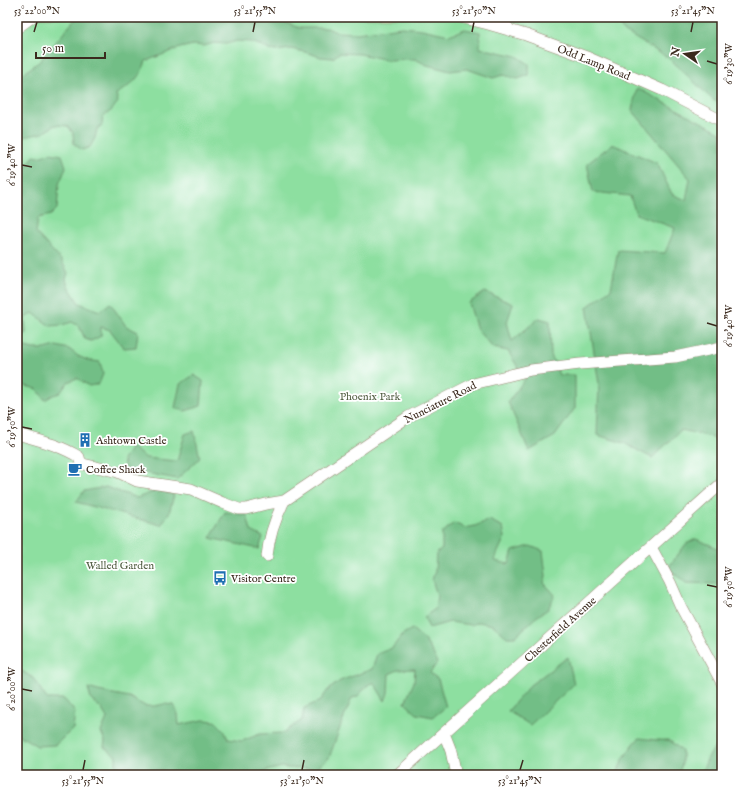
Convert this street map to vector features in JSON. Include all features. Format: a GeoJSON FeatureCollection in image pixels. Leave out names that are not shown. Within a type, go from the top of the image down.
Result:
{"type":"FeatureCollection","features":[{"type":"Feature","properties":{"kind":"street"},"geometry":{"type":"LineString","coordinates":[[17,28],[32,17]]}},
{"type":"Feature","properties":{"kind":"street","name":"Odd Lamp Road"},"geometry":{"type":"LineString","coordinates":[[460,17],[509,29],[604,65],[662,90],[722,121]]}},
{"type":"Feature","properties":{"kind":"street"},"geometry":{"type":"LineString","coordinates":[[499,17],[509,29]]}},
{"type":"Feature","properties":{"kind":"street","name":"Nunciature Road"},"geometry":{"type":"LineString","coordinates":[[284,501],[408,417],[473,384],[531,370],[580,364],[676,357],[722,347]]}},
{"type":"Feature","properties":{"kind":"street"},"geometry":{"type":"LineString","coordinates":[[17,434],[58,446],[69,451],[79,457],[83,464],[118,472],[137,481],[191,489],[223,503],[239,508],[246,509],[284,501]]}},
{"type":"Feature","properties":{"kind":"street","name":"Chesterfield Avenue"},"geometry":{"type":"LineString","coordinates":[[397,775],[722,483]]}},
{"type":"Feature","properties":{"kind":"street"},"geometry":{"type":"LineString","coordinates":[[266,556],[271,532],[284,501]]}},
{"type":"Feature","properties":{"kind":"street"},"geometry":{"type":"LineString","coordinates":[[651,548],[722,683]]}},
{"type":"Feature","properties":{"kind":"street"},"geometry":{"type":"LineString","coordinates":[[444,733],[451,751],[456,775]]}},
{"type":"Feature","properties":{"kind":"green space","name":"Phoenix Park"},"geometry":{"type":"Polygon","coordinates":[[[17,17],[722,17],[722,775],[17,775],[17,17]]]}},
{"type":"Feature","properties":{"kind":"green space"},"geometry":{"type":"Polygon","coordinates":[[[77,17],[230,17],[242,20],[260,21],[271,19],[299,28],[327,28],[336,32],[357,33],[402,27],[422,29],[449,35],[465,29],[480,32],[480,48],[517,56],[529,64],[529,75],[518,79],[503,75],[493,78],[467,69],[450,71],[427,65],[415,59],[389,60],[360,54],[339,53],[333,58],[321,57],[291,49],[276,51],[269,50],[251,42],[237,41],[226,44],[214,43],[204,46],[193,45],[180,48],[146,61],[138,77],[116,94],[118,102],[111,111],[103,116],[102,125],[97,129],[95,138],[90,147],[82,150],[74,144],[73,133],[68,126],[55,125],[43,133],[19,138],[17,136],[17,81],[21,75],[40,61],[77,17]]]}},
{"type":"Feature","properties":{"kind":"green space"},"geometry":{"type":"Polygon","coordinates":[[[611,17],[722,17],[722,100],[714,101],[670,59],[625,32],[611,17]]]}},
{"type":"Feature","properties":{"kind":"green space"},"geometry":{"type":"Polygon","coordinates":[[[637,88],[722,133],[722,443],[711,437],[681,430],[652,458],[624,443],[597,435],[599,384],[587,307],[611,289],[618,250],[665,253],[675,228],[636,214],[630,196],[593,192],[587,164],[612,144],[657,163],[672,194],[686,200],[690,179],[632,110],[637,88]]]}},
{"type":"Feature","properties":{"kind":"green space"},"geometry":{"type":"Polygon","coordinates":[[[50,153],[62,155],[66,167],[59,184],[57,209],[51,215],[38,218],[36,233],[61,260],[68,273],[66,279],[68,286],[79,303],[100,311],[110,303],[126,326],[138,332],[136,347],[124,348],[110,330],[101,327],[101,336],[91,341],[85,339],[79,326],[72,322],[50,326],[33,313],[25,318],[26,333],[17,339],[17,162],[26,167],[34,156],[39,157],[50,153]]]}},
{"type":"Feature","properties":{"kind":"green space"},"geometry":{"type":"Polygon","coordinates":[[[485,292],[513,304],[507,322],[512,341],[539,318],[550,321],[551,355],[559,375],[575,375],[575,408],[555,436],[529,451],[508,402],[525,379],[508,351],[493,348],[477,330],[469,303],[485,292]]]}},
{"type":"Feature","properties":{"kind":"green space"},"geometry":{"type":"Polygon","coordinates":[[[17,340],[25,347],[45,349],[56,346],[69,349],[78,356],[87,360],[100,362],[103,374],[99,384],[89,386],[77,378],[68,382],[60,393],[45,400],[37,389],[22,385],[17,391],[17,340]]]}},
{"type":"Feature","properties":{"kind":"green space"},"geometry":{"type":"Polygon","coordinates":[[[194,375],[203,381],[201,406],[185,411],[175,408],[180,384],[194,375]]]}},
{"type":"Feature","properties":{"kind":"green space"},"geometry":{"type":"Polygon","coordinates":[[[194,431],[200,458],[177,479],[125,469],[123,460],[131,447],[146,458],[177,461],[185,434],[194,431]]]}},
{"type":"Feature","properties":{"kind":"green space"},"geometry":{"type":"Polygon","coordinates":[[[106,487],[137,498],[158,490],[174,495],[169,513],[161,525],[76,502],[84,491],[106,487]]]}},
{"type":"Feature","properties":{"kind":"green space"},"geometry":{"type":"Polygon","coordinates":[[[225,512],[247,515],[251,531],[263,537],[259,549],[210,538],[225,512]]]}},
{"type":"Feature","properties":{"kind":"green space"},"geometry":{"type":"Polygon","coordinates":[[[489,520],[503,527],[505,537],[495,561],[509,564],[513,551],[530,546],[543,551],[546,576],[544,583],[555,595],[548,609],[535,618],[515,637],[507,637],[493,625],[479,622],[471,625],[450,622],[429,628],[424,617],[435,609],[437,595],[432,580],[435,571],[436,554],[442,549],[442,533],[454,523],[465,528],[475,526],[489,520]]]}},
{"type":"Feature","properties":{"kind":"green space"},"geometry":{"type":"Polygon","coordinates":[[[696,539],[722,550],[722,587],[717,584],[686,583],[668,568],[686,544],[696,539]]]}},
{"type":"Feature","properties":{"kind":"green space"},"geometry":{"type":"Polygon","coordinates":[[[412,629],[424,639],[434,655],[437,663],[430,673],[438,679],[446,707],[433,717],[417,714],[405,703],[414,682],[415,669],[398,670],[389,674],[388,693],[385,701],[374,683],[369,684],[357,697],[352,698],[329,758],[315,769],[282,767],[266,771],[259,775],[184,775],[162,770],[137,769],[126,765],[116,767],[116,756],[104,747],[105,741],[101,732],[107,718],[101,708],[91,700],[88,688],[129,697],[145,706],[164,704],[174,705],[178,714],[179,725],[203,720],[215,721],[224,730],[228,739],[242,741],[260,734],[283,733],[302,720],[304,708],[320,701],[328,690],[340,681],[372,669],[377,654],[392,648],[403,634],[412,629]]]}},
{"type":"Feature","properties":{"kind":"green space"},"geometry":{"type":"Polygon","coordinates":[[[568,657],[574,684],[530,725],[508,711],[530,685],[568,657]]]}},
{"type":"Feature","properties":{"kind":"green space"},"geometry":{"type":"Polygon","coordinates":[[[17,668],[33,678],[47,699],[64,699],[75,712],[73,729],[55,745],[37,746],[17,734],[17,668]]]}},
{"type":"Feature","properties":{"kind":"green space"},"geometry":{"type":"Polygon","coordinates":[[[722,736],[722,775],[701,775],[707,759],[722,736]]]}},
{"type":"Feature","properties":{"kind":"green space"},"geometry":{"type":"Polygon","coordinates":[[[639,738],[669,740],[682,751],[682,764],[678,775],[617,775],[626,755],[639,738]]]}},
{"type":"Feature","properties":{"kind":"place","name":"Ashtown Castle"},"geometry":{"type":"Point","coordinates":[85,440]}},
{"type":"Feature","properties":{"kind":"place","name":"Coffee Shack"},"geometry":{"type":"Point","coordinates":[75,469]}},
{"type":"Feature","properties":{"kind":"place","name":"Visitor Centre"},"geometry":{"type":"Point","coordinates":[220,578]}},
{"type":"Feature","properties":{"kind":"park label","name":"Walled Garden"},"geometry":{"type":"Point","coordinates":[120,565]}}]}
